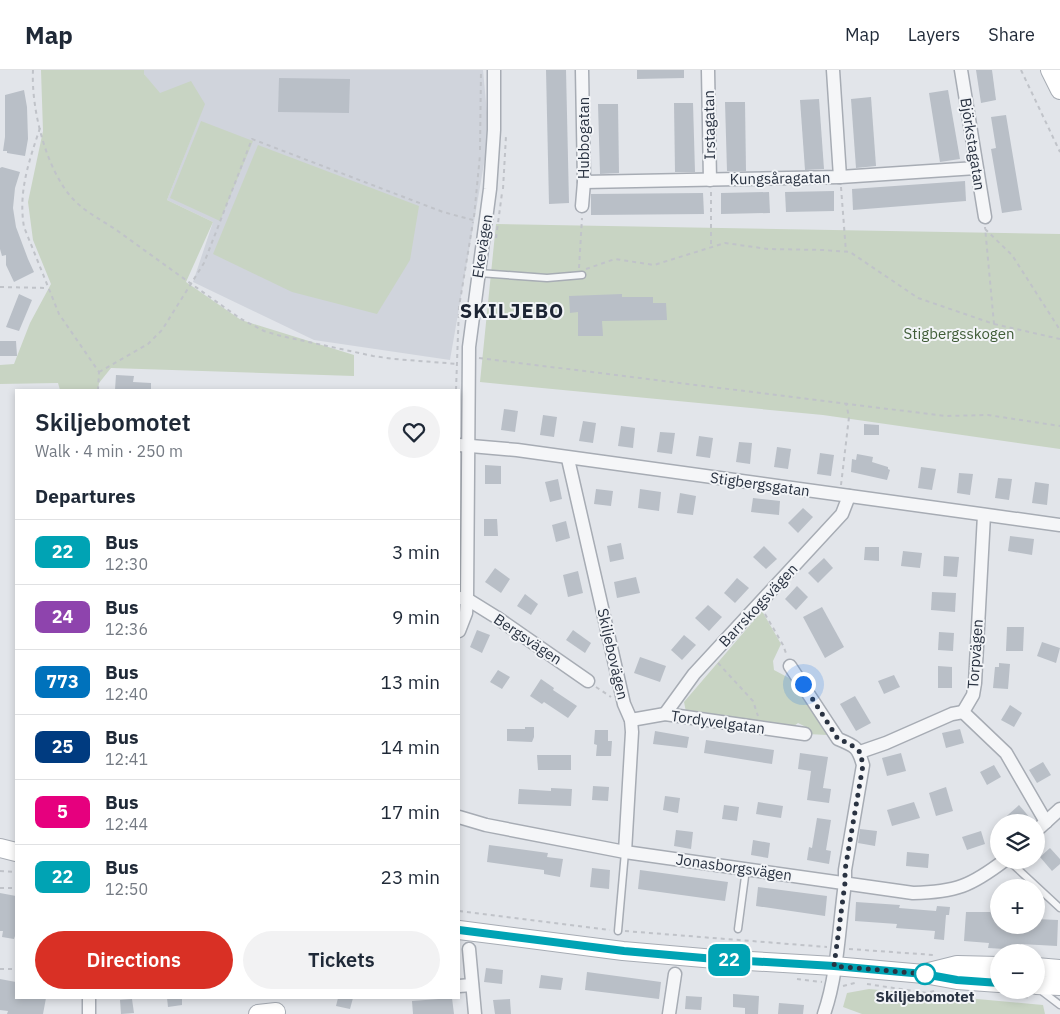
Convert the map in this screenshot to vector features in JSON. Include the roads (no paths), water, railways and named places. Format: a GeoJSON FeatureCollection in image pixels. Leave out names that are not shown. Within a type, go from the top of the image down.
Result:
{"type":"FeatureCollection","features":[{"type":"Feature","properties":{"kind":"main road"},"geometry":{"type":"LineString","coordinates":[[1050,70],[1060,90]]}},
{"type":"Feature","properties":{"kind":"main road"},"geometry":{"type":"LineString","coordinates":[[0,848],[15,852]]}},
{"type":"Feature","properties":{"kind":"main road"},"geometry":{"type":"LineString","coordinates":[[0,859],[15,860]]}},
{"type":"Feature","properties":{"kind":"main road"},"geometry":{"type":"LineString","coordinates":[[460,930],[660,954],[834,966],[990,982]]}},
{"type":"Feature","properties":{"kind":"main road"},"geometry":{"type":"LineString","coordinates":[[924,974],[957,965],[990,966]]}},
{"type":"Feature","properties":{"kind":"main road"},"geometry":{"type":"LineString","coordinates":[[1045,968],[1060,969]]}},
{"type":"Feature","properties":{"kind":"main road"},"geometry":{"type":"LineString","coordinates":[[1045,986],[1060,986]]}},
{"type":"Feature","properties":{"kind":"main road"},"geometry":{"type":"LineString","coordinates":[[258,1014],[276,1005]]}},
{"type":"Feature","properties":{"kind":"street","name":"Ekevägen"},"geometry":{"type":"LineString","coordinates":[[460,628],[466,613],[463,598],[463,446],[468,347],[490,189],[494,130],[494,70]]}},
{"type":"Feature","properties":{"kind":"street","name":"Hubbogatan"},"geometry":{"type":"LineString","coordinates":[[582,70],[584,182],[582,206]]}},
{"type":"Feature","properties":{"kind":"street","name":"Irstagatan"},"geometry":{"type":"LineString","coordinates":[[708,70],[710,180]]}},
{"type":"Feature","properties":{"kind":"street"},"geometry":{"type":"LineString","coordinates":[[833,70],[840,177]]}},
{"type":"Feature","properties":{"kind":"street","name":"Björkstagatan"},"geometry":{"type":"LineString","coordinates":[[961,70],[985,223]]}},
{"type":"Feature","properties":{"kind":"street","name":"Kungsåragatan"},"geometry":{"type":"LineString","coordinates":[[584,182],[840,177],[976,168]]}},
{"type":"Feature","properties":{"kind":"street","name":"Stigbergsgatan"},"geometry":{"type":"LineString","coordinates":[[463,446],[517,450],[1060,525]]}},
{"type":"Feature","properties":{"kind":"street","name":"Skiljebovägen"},"geometry":{"type":"LineString","coordinates":[[568,458],[624,704],[631,720],[625,852]]}},
{"type":"Feature","properties":{"kind":"street","name":"Barrskogsvägen"},"geometry":{"type":"LineString","coordinates":[[665,714],[694,674],[842,514],[849,496]]}},
{"type":"Feature","properties":{"kind":"street","name":"Torpvägen"},"geometry":{"type":"LineString","coordinates":[[963,712],[973,695],[975,683],[984,515]]}},
{"type":"Feature","properties":{"kind":"street","name":"Bergsvägen"},"geometry":{"type":"LineString","coordinates":[[463,598],[504,622],[588,681]]}},
{"type":"Feature","properties":{"kind":"street"},"geometry":{"type":"LineString","coordinates":[[790,666],[838,739],[850,744],[860,752],[863,765],[845,870],[834,966],[824,1014]]}},
{"type":"Feature","properties":{"kind":"street"},"geometry":{"type":"LineString","coordinates":[[860,752],[886,743],[952,714],[963,712],[1006,753],[1046,822],[1060,809]]}},
{"type":"Feature","properties":{"kind":"street","name":"Tordyvelgatan"},"geometry":{"type":"LineString","coordinates":[[631,720],[665,714],[805,734]]}},
{"type":"Feature","properties":{"kind":"street","name":"Jonasborgsvägen"},"geometry":{"type":"LineString","coordinates":[[460,817],[486,825],[625,852],[913,893],[945,891],[958,888],[973,882],[991,869]]}},
{"type":"Feature","properties":{"kind":"street"},"geometry":{"type":"LineString","coordinates":[[469,949],[465,985],[475,1014]]}},
{"type":"Feature","properties":{"kind":"street"},"geometry":{"type":"LineString","coordinates":[[669,1014],[675,974]]}},
{"type":"Feature","properties":{"kind":"street"},"geometry":{"type":"LineString","coordinates":[[89,999],[89,1014]]}},
{"type":"Feature","properties":{"kind":"lane"},"geometry":{"type":"LineString","coordinates":[[478,273],[546,278],[582,275]]}},
{"type":"Feature","properties":{"kind":"lane"},"geometry":{"type":"LineString","coordinates":[[618,931],[625,852]]}},
{"type":"Feature","properties":{"kind":"lane"},"geometry":{"type":"LineString","coordinates":[[738,929],[746,869]]}},
{"type":"Feature","properties":{"kind":"lane"},"geometry":{"type":"LineString","coordinates":[[1018,869],[1060,908]]}},
{"type":"Feature","properties":{"kind":"lane"},"geometry":{"type":"LineString","coordinates":[[1045,993],[1060,1005]]}},
{"type":"Feature","properties":{"kind":"place","name":"Skiljebomotet"},"geometry":{"type":"Point","coordinates":[925,974]}},
{"type":"Feature","properties":{"kind":"district","name":"SKILJEBO"},"geometry":{"type":"Point","coordinates":[512,310]}},
{"type":"Feature","properties":{"kind":"park label","name":"Stigbergsskogen"},"geometry":{"type":"Point","coordinates":[959,333]}}]}
